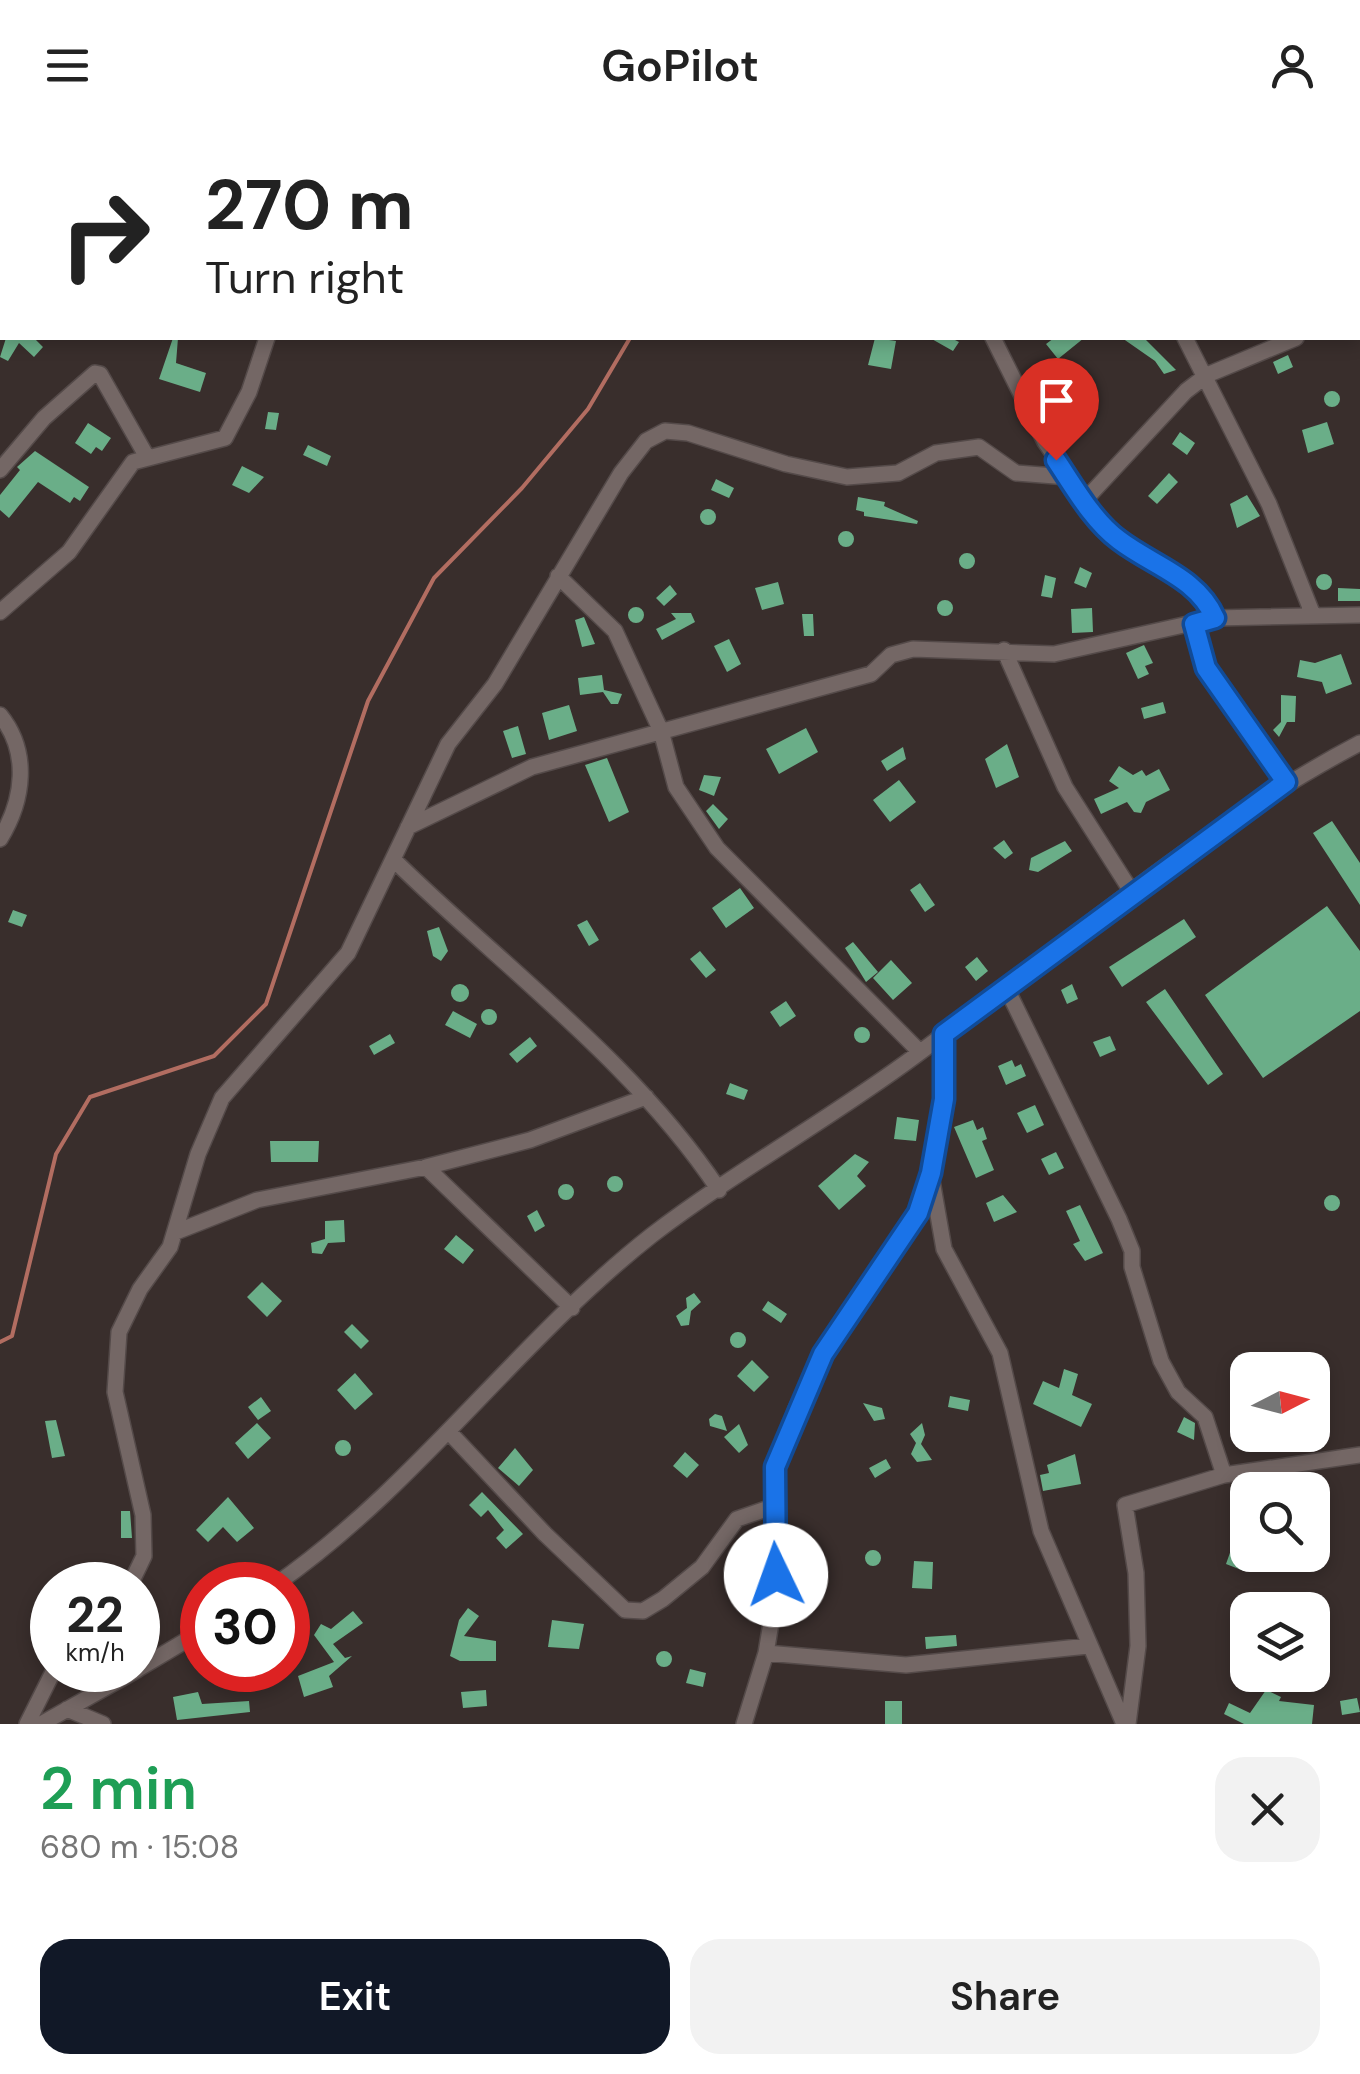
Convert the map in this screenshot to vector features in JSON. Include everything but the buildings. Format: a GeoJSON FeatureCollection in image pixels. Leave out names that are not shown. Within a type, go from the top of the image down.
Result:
{"type":"FeatureCollection","features":[{"type":"Feature","properties":{"kind":"street"},"geometry":{"type":"LineString","coordinates":[[0,612],[69,552],[134,462],[225,438],[248,392],[266,340]]}},
{"type":"Feature","properties":{"kind":"street"},"geometry":{"type":"LineString","coordinates":[[994,340],[1045,442],[1085,500],[1118,540],[1206,597],[1215,618]]}},
{"type":"Feature","properties":{"kind":"street"},"geometry":{"type":"LineString","coordinates":[[1186,340],[1269,504],[1313,615]]}},
{"type":"Feature","properties":{"kind":"street"},"geometry":{"type":"LineString","coordinates":[[1085,500],[1186,391],[1207,375],[1291,340]]}},
{"type":"Feature","properties":{"kind":"street"},"geometry":{"type":"LineString","coordinates":[[0,470],[44,418],[84,378],[95,373],[100,374],[147,456]]}},
{"type":"Feature","properties":{"kind":"street"},"geometry":{"type":"LineString","coordinates":[[141,1562],[143,1515],[115,1392],[119,1332],[176,1232],[198,1154],[222,1098],[348,953],[448,744],[495,684],[620,473],[646,440],[665,431],[688,432],[786,464],[847,478],[898,473],[936,453],[969,446],[992,454],[1016,473],[1068,477]]}},
{"type":"Feature","properties":{"kind":"street"},"geometry":{"type":"LineString","coordinates":[[558,576],[614,631],[661,731],[676,787],[717,848],[920,1052]]}},
{"type":"Feature","properties":{"kind":"street"},"geometry":{"type":"LineString","coordinates":[[408,827],[532,767],[871,674],[902,651],[1004,650],[1054,654],[1215,618],[1360,616]]}},
{"type":"Feature","properties":{"kind":"street"},"geometry":{"type":"LineString","coordinates":[[1194,624],[1206,668],[1286,782]]}},
{"type":"Feature","properties":{"kind":"street"},"geometry":{"type":"LineString","coordinates":[[1004,650],[1065,786],[1133,894]]}},
{"type":"Feature","properties":{"kind":"street"},"geometry":{"type":"LineString","coordinates":[[0,715],[16,740],[21,760],[20,794],[0,839]]}},
{"type":"Feature","properties":{"kind":"street"},"geometry":{"type":"LineString","coordinates":[[304,1562],[364,1514],[450,1434],[572,1308],[652,1236],[920,1052],[1286,782],[1360,743]]}},
{"type":"Feature","properties":{"kind":"street"},"geometry":{"type":"LineString","coordinates":[[394,860],[646,1097],[693,1151],[719,1190]]}},
{"type":"Feature","properties":{"kind":"street"},"geometry":{"type":"LineString","coordinates":[[1006,986],[1126,1235],[1161,1360],[1178,1392],[1206,1418],[1224,1475]]}},
{"type":"Feature","properties":{"kind":"street"},"geometry":{"type":"LineString","coordinates":[[744,1724],[766,1653],[775,1587],[775,1467],[823,1354],[918,1213],[931,1173],[944,1099],[944,1034]]}},
{"type":"Feature","properties":{"kind":"street"},"geometry":{"type":"LineString","coordinates":[[176,1232],[257,1200],[426,1167],[530,1140],[646,1097]]}},
{"type":"Feature","properties":{"kind":"street"},"geometry":{"type":"LineString","coordinates":[[426,1167],[572,1308]]}},
{"type":"Feature","properties":{"kind":"street"},"geometry":{"type":"LineString","coordinates":[[931,1173],[944,1249],[1000,1353],[1029,1494],[1088,1646],[1126,1724]]}},
{"type":"Feature","properties":{"kind":"street"},"geometry":{"type":"LineString","coordinates":[[450,1434],[545,1534],[625,1610],[643,1610],[663,1599],[702,1567],[737,1519],[772,1507]]}},
{"type":"Feature","properties":{"kind":"street"},"geometry":{"type":"LineString","coordinates":[[1126,1724],[1138,1646],[1136,1573],[1125,1505],[1224,1475],[1360,1455]]}},
{"type":"Feature","properties":{"kind":"street"},"geometry":{"type":"LineString","coordinates":[[766,1653],[906,1665],[1088,1646]]}},
{"type":"Feature","properties":{"kind":"street"},"geometry":{"type":"LineString","coordinates":[[26,1724],[43,1692]]}},
{"type":"Feature","properties":{"kind":"street"},"geometry":{"type":"LineString","coordinates":[[40,1724],[98,1692]]}},
{"type":"Feature","properties":{"kind":"street"},"geometry":{"type":"LineString","coordinates":[[67,1709],[103,1724]]}},
{"type":"Feature","properties":{"kind":"waterway"},"geometry":{"type":"LineString","coordinates":[[0,1342],[12,1336],[56,1154],[90,1097],[214,1056],[266,1004],[368,701],[434,578],[522,488],[588,409],[629,340]]}},
{"type":"Feature","properties":{"kind":"route"},"geometry":{"type":"LineString","coordinates":[[776,1575],[772,1507],[775,1467],[823,1354],[918,1213],[931,1173],[944,1099],[944,1034],[1286,782],[1206,668],[1194,624],[1215,618],[1206,597],[1118,540],[1096,517],[1056,460]]}}]}
